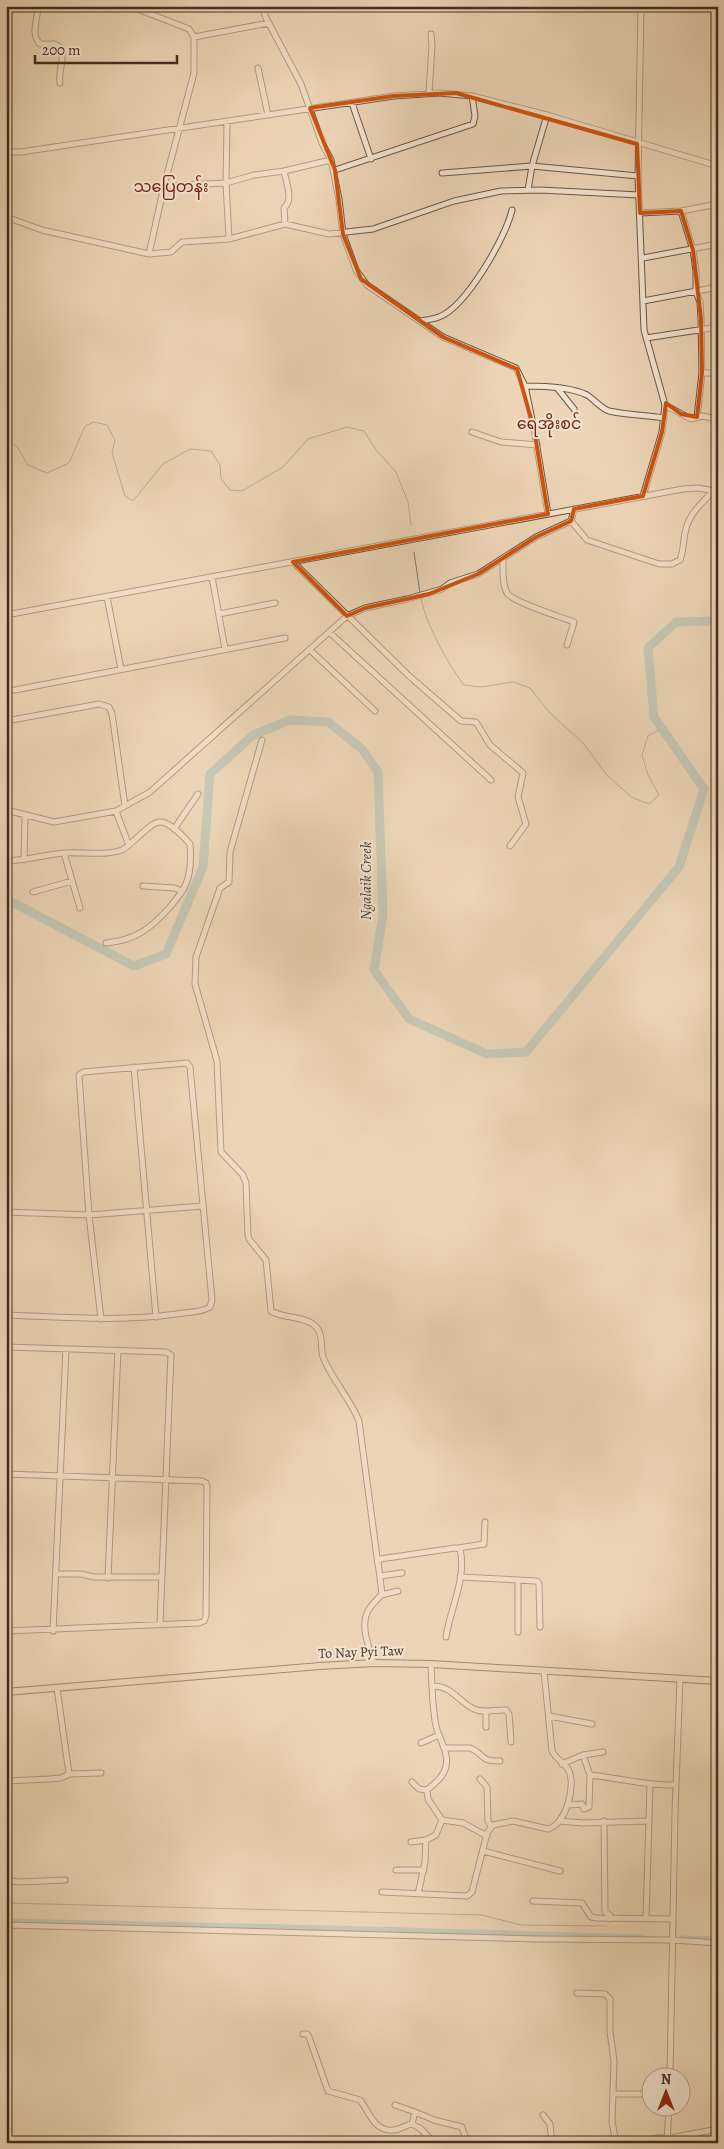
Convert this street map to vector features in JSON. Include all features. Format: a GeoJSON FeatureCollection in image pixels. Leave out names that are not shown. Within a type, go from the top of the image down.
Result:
{"type":"FeatureCollection","features":[{"type":"Feature","properties":{"kind":"main road","name":"To Nay Pyi Taw"},"geometry":{"type":"LineString","coordinates":[[6,1692],[374,1663],[431,1664],[718,1681]]}},
{"type":"Feature","properties":{"kind":"street"},"geometry":{"type":"LineString","coordinates":[[38,6],[35,27],[36,39],[40,44],[55,44],[60,48],[62,58],[59,70],[60,83]]}},
{"type":"Feature","properties":{"kind":"street"},"geometry":{"type":"LineString","coordinates":[[130,6],[189,29],[194,37],[194,73],[164,186],[149,254]]}},
{"type":"Feature","properties":{"kind":"street"},"geometry":{"type":"LineString","coordinates":[[262,6],[301,84],[322,143],[335,170],[343,234],[361,279],[450,340],[516,368],[525,386],[537,444],[548,514]]}},
{"type":"Feature","properties":{"kind":"street"},"geometry":{"type":"LineString","coordinates":[[641,6],[637,144],[643,258],[643,301],[646,338],[665,405],[662,432],[643,496]]}},
{"type":"Feature","properties":{"kind":"street"},"geometry":{"type":"LineString","coordinates":[[194,37],[270,23]]}},
{"type":"Feature","properties":{"kind":"street"},"geometry":{"type":"LineString","coordinates":[[429,93],[431,34]]}},
{"type":"Feature","properties":{"kind":"street"},"geometry":{"type":"LineString","coordinates":[[258,68],[268,116]]}},
{"type":"Feature","properties":{"kind":"street"},"geometry":{"type":"LineString","coordinates":[[6,152],[21,152],[94,142],[310,108],[429,93],[456,93],[547,115],[637,144],[718,166]]}},
{"type":"Feature","properties":{"kind":"street"},"geometry":{"type":"LineString","coordinates":[[335,170],[473,124],[475,116],[472,96]]}},
{"type":"Feature","properties":{"kind":"street"},"geometry":{"type":"LineString","coordinates":[[352,103],[371,159]]}},
{"type":"Feature","properties":{"kind":"street"},"geometry":{"type":"LineString","coordinates":[[528,190],[532,166],[547,115]]}},
{"type":"Feature","properties":{"kind":"street"},"geometry":{"type":"LineString","coordinates":[[227,122],[226,183],[229,239]]}},
{"type":"Feature","properties":{"kind":"street"},"geometry":{"type":"LineString","coordinates":[[164,186],[226,183],[254,175],[284,171],[331,160]]}},
{"type":"Feature","properties":{"kind":"street"},"geometry":{"type":"LineString","coordinates":[[442,173],[532,166],[638,176]]}},
{"type":"Feature","properties":{"kind":"street"},"geometry":{"type":"LineString","coordinates":[[284,171],[289,199],[288,205],[284,208],[285,224]]}},
{"type":"Feature","properties":{"kind":"street"},"geometry":{"type":"LineString","coordinates":[[6,217],[42,230],[149,254],[171,252],[182,242],[229,239],[285,224],[319,233],[343,234],[388,225],[454,201],[501,191],[528,190],[639,195]]}},
{"type":"Feature","properties":{"kind":"street"},"geometry":{"type":"LineString","coordinates":[[640,212],[682,210],[718,204]]}},
{"type":"Feature","properties":{"kind":"street"},"geometry":{"type":"LineString","coordinates":[[420,321],[440,317],[454,307],[470,289],[483,272],[502,237],[512,210]]}},
{"type":"Feature","properties":{"kind":"street"},"geometry":{"type":"LineString","coordinates":[[682,210],[693,250],[696,292],[700,302],[702,329],[702,373],[697,418]]}},
{"type":"Feature","properties":{"kind":"street"},"geometry":{"type":"LineString","coordinates":[[643,258],[718,244]]}},
{"type":"Feature","properties":{"kind":"street"},"geometry":{"type":"LineString","coordinates":[[643,301],[718,287]]}},
{"type":"Feature","properties":{"kind":"street"},"geometry":{"type":"LineString","coordinates":[[646,338],[718,327]]}},
{"type":"Feature","properties":{"kind":"street"},"geometry":{"type":"LineString","coordinates":[[702,373],[718,373]]}},
{"type":"Feature","properties":{"kind":"street"},"geometry":{"type":"LineString","coordinates":[[525,386],[558,389],[583,394],[594,400],[600,407],[611,411],[664,418]]}},
{"type":"Feature","properties":{"kind":"street"},"geometry":{"type":"LineString","coordinates":[[558,389],[574,409]]}},
{"type":"Feature","properties":{"kind":"street"},"geometry":{"type":"LineString","coordinates":[[665,405],[691,419],[702,416],[718,419]]}},
{"type":"Feature","properties":{"kind":"street"},"geometry":{"type":"LineString","coordinates":[[472,432],[501,442],[537,444]]}},
{"type":"Feature","properties":{"kind":"street"},"geometry":{"type":"LineString","coordinates":[[6,615],[574,508],[683,489],[699,488],[716,491]]}},
{"type":"Feature","properties":{"kind":"street"},"geometry":{"type":"LineString","coordinates":[[571,521],[587,540],[654,563],[672,564],[680,560],[683,553],[686,526],[695,510],[716,491]]}},
{"type":"Feature","properties":{"kind":"street"},"geometry":{"type":"LineString","coordinates":[[571,521],[574,508]]}},
{"type":"Feature","properties":{"kind":"street"},"geometry":{"type":"LineString","coordinates":[[6,813],[10,811],[54,822],[116,811],[150,792],[347,616],[365,608],[429,594],[442,589],[450,583],[478,574],[536,537],[571,521]]}},
{"type":"Feature","properties":{"kind":"street"},"geometry":{"type":"LineString","coordinates":[[503,558],[505,587],[510,596],[530,607],[574,622],[567,646]]}},
{"type":"Feature","properties":{"kind":"street"},"geometry":{"type":"LineString","coordinates":[[293,562],[347,616],[461,721],[476,722],[490,745],[523,773],[518,797],[526,824],[510,846]]}},
{"type":"Feature","properties":{"kind":"street"},"geometry":{"type":"LineString","coordinates":[[212,577],[225,649]]}},
{"type":"Feature","properties":{"kind":"street"},"geometry":{"type":"LineString","coordinates":[[107,597],[121,669]]}},
{"type":"Feature","properties":{"kind":"street"},"geometry":{"type":"LineString","coordinates":[[219,614],[275,603]]}},
{"type":"Feature","properties":{"kind":"street"},"geometry":{"type":"LineString","coordinates":[[329,632],[491,780]]}},
{"type":"Feature","properties":{"kind":"street"},"geometry":{"type":"LineString","coordinates":[[15,690],[285,638]]}},
{"type":"Feature","properties":{"kind":"street"},"geometry":{"type":"LineString","coordinates":[[310,650],[376,711]]}},
{"type":"Feature","properties":{"kind":"street"},"geometry":{"type":"LineString","coordinates":[[6,722],[99,704],[109,707],[112,714],[125,806]]}},
{"type":"Feature","properties":{"kind":"street"},"geometry":{"type":"LineString","coordinates":[[262,740],[230,852],[229,882],[220,888],[196,957],[195,984],[217,1061],[221,1152],[243,1175],[246,1183],[248,1235],[249,1240],[266,1260],[270,1311],[278,1315],[302,1319],[317,1327],[321,1336],[322,1354],[326,1365],[354,1407],[359,1421],[381,1595]]}},
{"type":"Feature","properties":{"kind":"street"},"geometry":{"type":"LineString","coordinates":[[174,829],[198,794]]}},
{"type":"Feature","properties":{"kind":"street"},"geometry":{"type":"LineString","coordinates":[[116,811],[128,843]]}},
{"type":"Feature","properties":{"kind":"street"},"geometry":{"type":"LineString","coordinates":[[24,860],[25,816]]}},
{"type":"Feature","properties":{"kind":"street"},"geometry":{"type":"LineString","coordinates":[[6,861],[64,853],[115,851],[125,849],[128,843],[156,823],[164,823],[174,829],[190,844],[190,869],[185,887],[151,927],[126,939],[106,943]]}},
{"type":"Feature","properties":{"kind":"street"},"geometry":{"type":"LineString","coordinates":[[64,853],[80,908]]}},
{"type":"Feature","properties":{"kind":"street"},"geometry":{"type":"LineString","coordinates":[[33,892],[72,881]]}},
{"type":"Feature","properties":{"kind":"street"},"geometry":{"type":"LineString","coordinates":[[143,886],[174,888],[182,891]]}},
{"type":"Feature","properties":{"kind":"street"},"geometry":{"type":"LineString","coordinates":[[6,1315],[101,1319],[156,1317],[204,1310],[211,1304],[189,1064],[83,1072],[79,1075],[89,1216],[101,1319]]}},
{"type":"Feature","properties":{"kind":"street"},"geometry":{"type":"LineString","coordinates":[[134,1067],[156,1317]]}},
{"type":"Feature","properties":{"kind":"street"},"geometry":{"type":"LineString","coordinates":[[6,1212],[89,1216],[203,1206]]}},
{"type":"Feature","properties":{"kind":"street"},"geometry":{"type":"LineString","coordinates":[[6,1348],[166,1352],[170,1355],[160,1624]]}},
{"type":"Feature","properties":{"kind":"street"},"geometry":{"type":"LineString","coordinates":[[54,1630],[66,1349]]}},
{"type":"Feature","properties":{"kind":"street"},"geometry":{"type":"LineString","coordinates":[[108,1578],[118,1350]]}},
{"type":"Feature","properties":{"kind":"street"},"geometry":{"type":"LineString","coordinates":[[6,1474],[166,1480],[204,1482],[207,1484],[206,1616],[204,1621],[199,1623],[6,1631]]}},
{"type":"Feature","properties":{"kind":"street"},"geometry":{"type":"LineString","coordinates":[[378,1565],[380,1559],[484,1544],[485,1522]]}},
{"type":"Feature","properties":{"kind":"street"},"geometry":{"type":"LineString","coordinates":[[446,1637],[448,1619],[460,1577],[461,1553],[458,1548]]}},
{"type":"Feature","properties":{"kind":"street"},"geometry":{"type":"LineString","coordinates":[[380,1576],[402,1572]]}},
{"type":"Feature","properties":{"kind":"street"},"geometry":{"type":"LineString","coordinates":[[57,1574],[108,1578],[162,1577]]}},
{"type":"Feature","properties":{"kind":"street"},"geometry":{"type":"LineString","coordinates":[[460,1577],[539,1582],[540,1627]]}},
{"type":"Feature","properties":{"kind":"street"},"geometry":{"type":"LineString","coordinates":[[518,1580],[518,1632]]}},
{"type":"Feature","properties":{"kind":"street"},"geometry":{"type":"LineString","coordinates":[[374,1663],[365,1628],[369,1609],[381,1595],[398,1591]]}},
{"type":"Feature","properties":{"kind":"street"},"geometry":{"type":"LineString","coordinates":[[412,1782],[419,1789],[427,1790],[436,1783],[444,1771],[446,1762],[439,1734],[432,1686],[431,1664]]}},
{"type":"Feature","properties":{"kind":"street"},"geometry":{"type":"LineString","coordinates":[[382,1892],[469,1895],[472,1892],[491,1827],[497,1823],[513,1821],[548,1829],[560,1821],[570,1796],[570,1776],[568,1769],[557,1759],[552,1751],[544,1672]]}},
{"type":"Feature","properties":{"kind":"street"},"geometry":{"type":"LineString","coordinates":[[670,2066],[680,1679]]}},
{"type":"Feature","properties":{"kind":"street"},"geometry":{"type":"LineString","coordinates":[[432,1686],[444,1687],[472,1709],[486,1712],[498,1709],[509,1712],[511,1742]]}},
{"type":"Feature","properties":{"kind":"street"},"geometry":{"type":"LineString","coordinates":[[57,1688],[69,1774]]}},
{"type":"Feature","properties":{"kind":"street"},"geometry":{"type":"LineString","coordinates":[[486,1712],[486,1727]]}},
{"type":"Feature","properties":{"kind":"street"},"geometry":{"type":"LineString","coordinates":[[549,1716],[592,1724]]}},
{"type":"Feature","properties":{"kind":"street"},"geometry":{"type":"LineString","coordinates":[[421,1743],[439,1734]]}},
{"type":"Feature","properties":{"kind":"street"},"geometry":{"type":"LineString","coordinates":[[444,1748],[470,1748],[482,1759],[490,1762],[500,1761]]}},
{"type":"Feature","properties":{"kind":"street"},"geometry":{"type":"LineString","coordinates":[[562,1764],[584,1755],[603,1752]]}},
{"type":"Feature","properties":{"kind":"street"},"geometry":{"type":"LineString","coordinates":[[568,1805],[582,1804],[584,1808],[589,1808],[590,1775],[584,1755]]}},
{"type":"Feature","properties":{"kind":"street"},"geometry":{"type":"LineString","coordinates":[[6,1780],[48,1779],[61,1778],[69,1774],[102,1773]]}},
{"type":"Feature","properties":{"kind":"street"},"geometry":{"type":"LineString","coordinates":[[590,1775],[620,1778],[650,1785],[676,1785]]}},
{"type":"Feature","properties":{"kind":"street"},"geometry":{"type":"LineString","coordinates":[[480,1779],[487,1787],[488,1821],[491,1827]]}},
{"type":"Feature","properties":{"kind":"street"},"geometry":{"type":"LineString","coordinates":[[646,1919],[650,1785]]}},
{"type":"Feature","properties":{"kind":"street"},"geometry":{"type":"LineString","coordinates":[[427,1790],[428,1799],[442,1820],[463,1823],[487,1836]]}},
{"type":"Feature","properties":{"kind":"street"},"geometry":{"type":"LineString","coordinates":[[411,1842],[426,1840],[437,1834],[442,1820]]}},
{"type":"Feature","properties":{"kind":"street"},"geometry":{"type":"LineString","coordinates":[[560,1821],[583,1823],[648,1821]]}},
{"type":"Feature","properties":{"kind":"street"},"geometry":{"type":"LineString","coordinates":[[604,1821],[605,1912],[609,1913],[609,1919]]}},
{"type":"Feature","properties":{"kind":"street"},"geometry":{"type":"LineString","coordinates":[[418,1894],[424,1870],[426,1840]]}},
{"type":"Feature","properties":{"kind":"street"},"geometry":{"type":"LineString","coordinates":[[483,1851],[560,1871]]}},
{"type":"Feature","properties":{"kind":"street"},"geometry":{"type":"LineString","coordinates":[[396,1870],[424,1870]]}},
{"type":"Feature","properties":{"kind":"street"},"geometry":{"type":"LineString","coordinates":[[6,1880],[19,1882],[65,1880]]}},
{"type":"Feature","properties":{"kind":"street"},"geometry":{"type":"LineString","coordinates":[[533,1901],[582,1903],[591,1917],[609,1919],[674,1919]]}},
{"type":"Feature","properties":{"kind":"street"},"geometry":{"type":"LineString","coordinates":[[6,1925],[537,1939],[673,1938],[718,1943]]}},
{"type":"Feature","properties":{"kind":"street"},"geometry":{"type":"LineString","coordinates":[[577,1993],[605,1994],[610,1998],[610,2032],[614,2061],[612,2122],[616,2143]]}},
{"type":"Feature","properties":{"kind":"street"},"geometry":{"type":"LineString","coordinates":[[303,2034],[307,2034],[309,2038],[328,2091],[360,2100],[371,2119],[385,2129],[395,2130],[412,2124],[421,2129],[434,2143]]}},
{"type":"Feature","properties":{"kind":"street"},"geometry":{"type":"LineString","coordinates":[[612,2094],[642,2094]]}},
{"type":"Feature","properties":{"kind":"street"},"geometry":{"type":"LineString","coordinates":[[395,2105],[434,2120],[462,2127],[467,2142]]}},
{"type":"Feature","properties":{"kind":"street"},"geometry":{"type":"LineString","coordinates":[[412,2124],[415,2112]]}},
{"type":"Feature","properties":{"kind":"street"},"geometry":{"type":"LineString","coordinates":[[543,2115],[550,2124],[552,2143]]}},
{"type":"Feature","properties":{"kind":"street"},"geometry":{"type":"LineString","coordinates":[[667,2143],[668,2116]]}},
{"type":"Feature","properties":{"kind":"street"},"geometry":{"type":"LineString","coordinates":[[639,2143],[667,2136],[718,2129]]}},
{"type":"Feature","properties":{"kind":"street"},"geometry":{"type":"LineString","coordinates":[[696,2133],[698,2143]]}},
{"type":"Feature","properties":{"kind":"highlighted area"},"geometry":{"type":"Polygon","coordinates":[[[456,93],[637,144],[640,213],[681,211],[693,250],[701,319],[702,373],[697,417],[681,414],[666,403],[662,432],[643,496],[574,509],[571,521],[536,537],[478,574],[429,594],[365,608],[347,616],[293,562],[548,514],[534,429],[517,369],[443,337],[361,279],[343,234],[335,170],[310,108],[394,96],[456,93]]]}},
{"type":"Feature","properties":{"kind":"waterway"},"geometry":{"type":"LineString","coordinates":[[6,438],[18,448],[28,465],[47,473],[69,463],[85,426],[94,422],[107,425],[115,440],[112,453],[125,496],[133,501],[163,464],[190,449],[211,451],[220,465],[221,479],[230,490],[242,491],[283,467],[308,439],[347,427],[364,431],[376,450],[396,472],[408,502],[411,525]]}},
{"type":"Feature","properties":{"kind":"waterway"},"geometry":{"type":"LineString","coordinates":[[414,552],[420,593]]}},
{"type":"Feature","properties":{"kind":"waterway"},"geometry":{"type":"LineString","coordinates":[[421,597],[427,618],[438,643],[451,667],[464,685],[481,687],[513,682],[530,688],[550,713],[583,743],[606,774],[631,797],[649,804],[659,795],[648,775],[642,755],[648,736],[662,728]]}},
{"type":"Feature","properties":{"kind":"waterway","name":"Ngalaik Creek"},"geometry":{"type":"LineString","coordinates":[[6,899],[134,966],[166,954],[203,867],[210,774],[253,735],[290,720],[328,722],[362,749],[378,772],[383,915],[374,970],[409,1019],[487,1054],[526,1052],[679,867],[704,789],[654,717],[648,648],[676,622],[718,621]]}},
{"type":"Feature","properties":{"kind":"waterway"},"geometry":{"type":"LineString","coordinates":[[6,1903],[482,1915],[521,1925],[607,1926]]}},
{"type":"Feature","properties":{"kind":"waterway"},"geometry":{"type":"LineString","coordinates":[[6,1921],[643,1937]]}},
{"type":"Feature","properties":{"kind":"waterway"},"geometry":{"type":"LineString","coordinates":[[682,1938],[718,1939]]}},
{"type":"Feature","properties":{"kind":"district","name":"သပြေတန်း"},"geometry":{"type":"Point","coordinates":[171,187]}},
{"type":"Feature","properties":{"kind":"district","name":"ရေအိုးစင်"},"geometry":{"type":"Point","coordinates":[549,424]}}]}
